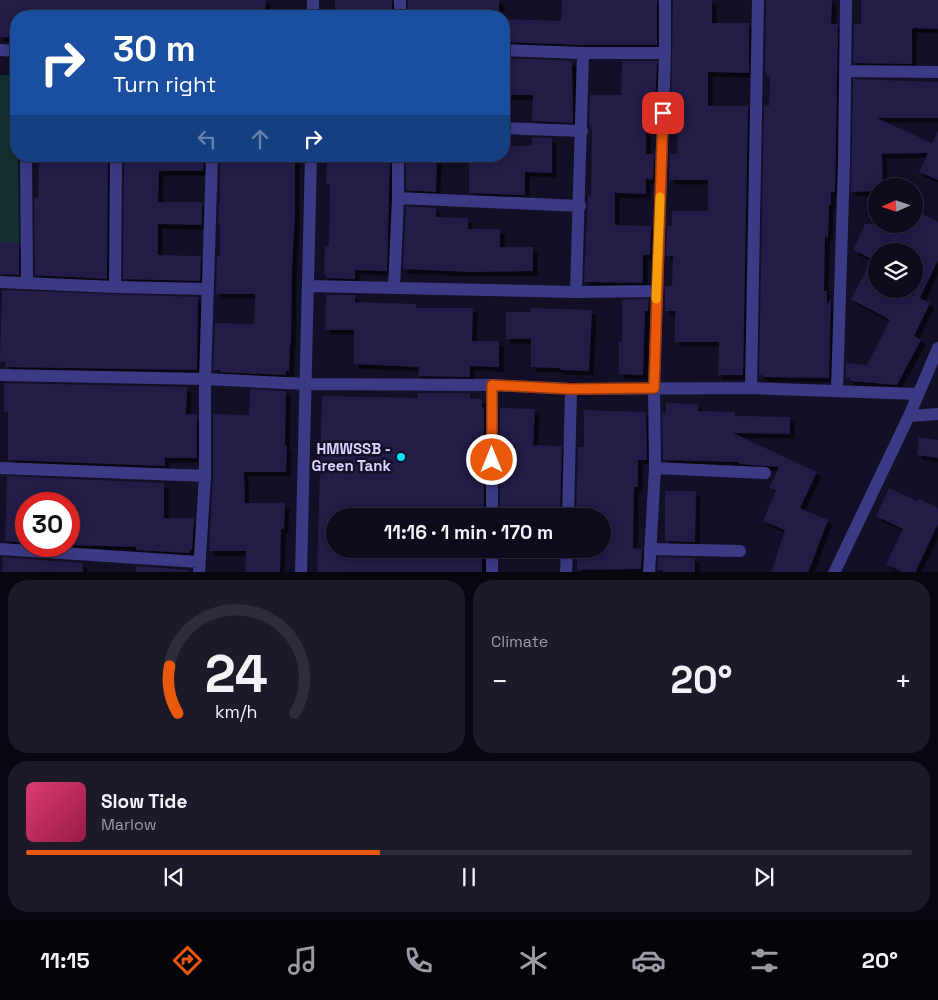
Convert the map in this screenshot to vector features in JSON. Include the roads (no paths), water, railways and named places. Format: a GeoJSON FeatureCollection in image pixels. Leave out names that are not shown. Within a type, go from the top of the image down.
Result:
{"type":"FeatureCollection","features":[{"type":"Feature","properties":{"kind":"street"},"geometry":{"type":"LineString","coordinates":[[649,572],[655,468],[656,291],[666,0]]}},
{"type":"Feature","properties":{"kind":"street"},"geometry":{"type":"LineString","coordinates":[[752,388],[758,0]]}},
{"type":"Feature","properties":{"kind":"street"},"geometry":{"type":"LineString","coordinates":[[837,390],[846,0]]}},
{"type":"Feature","properties":{"kind":"street"},"geometry":{"type":"LineString","coordinates":[[510,50],[665,54]]}},
{"type":"Feature","properties":{"kind":"street"},"geometry":{"type":"LineString","coordinates":[[576,292],[583,53]]}},
{"type":"Feature","properties":{"kind":"street"},"geometry":{"type":"LineString","coordinates":[[845,71],[938,72]]}},
{"type":"Feature","properties":{"kind":"street"},"geometry":{"type":"LineString","coordinates":[[510,128],[582,131]]}},
{"type":"Feature","properties":{"kind":"street"},"geometry":{"type":"LineString","coordinates":[[26,162],[27,283]]}},
{"type":"Feature","properties":{"kind":"street"},"geometry":{"type":"LineString","coordinates":[[115,287],[116,162]]}},
{"type":"Feature","properties":{"kind":"street"},"geometry":{"type":"LineString","coordinates":[[0,549],[199,567],[205,476],[205,379],[212,162]]}},
{"type":"Feature","properties":{"kind":"street"},"geometry":{"type":"LineString","coordinates":[[301,572],[311,162]]}},
{"type":"Feature","properties":{"kind":"street"},"geometry":{"type":"LineString","coordinates":[[394,288],[398,162]]}},
{"type":"Feature","properties":{"kind":"street"},"geometry":{"type":"LineString","coordinates":[[398,198],[580,206]]}},
{"type":"Feature","properties":{"kind":"street"},"geometry":{"type":"LineString","coordinates":[[0,282],[208,289]]}},
{"type":"Feature","properties":{"kind":"street"},"geometry":{"type":"LineString","coordinates":[[308,286],[576,292],[656,291]]}},
{"type":"Feature","properties":{"kind":"street"},"geometry":{"type":"LineString","coordinates":[[834,572],[909,416],[938,348]]}},
{"type":"Feature","properties":{"kind":"street"},"geometry":{"type":"LineString","coordinates":[[0,375],[205,379],[306,384],[492,385],[571,389],[752,388],[918,394]]}},
{"type":"Feature","properties":{"kind":"street"},"geometry":{"type":"LineString","coordinates":[[492,385],[492,508]]}},
{"type":"Feature","properties":{"kind":"street"},"geometry":{"type":"LineString","coordinates":[[568,508],[571,389]]}},
{"type":"Feature","properties":{"kind":"street"},"geometry":{"type":"LineString","coordinates":[[909,416],[938,414]]}},
{"type":"Feature","properties":{"kind":"street"},"geometry":{"type":"LineString","coordinates":[[0,468],[205,476]]}},
{"type":"Feature","properties":{"kind":"street"},"geometry":{"type":"LineString","coordinates":[[655,468],[765,472]]}},
{"type":"Feature","properties":{"kind":"street"},"geometry":{"type":"LineString","coordinates":[[650,549],[740,551]]}},
{"type":"Feature","properties":{"kind":"street"},"geometry":{"type":"LineString","coordinates":[[492,558],[492,572]]}},
{"type":"Feature","properties":{"kind":"street"},"geometry":{"type":"LineString","coordinates":[[566,572],[567,558]]}},
{"type":"Feature","properties":{"kind":"place","name":"HMWSSB - Green Tank"},"geometry":{"type":"Point","coordinates":[401,457]}}]}
